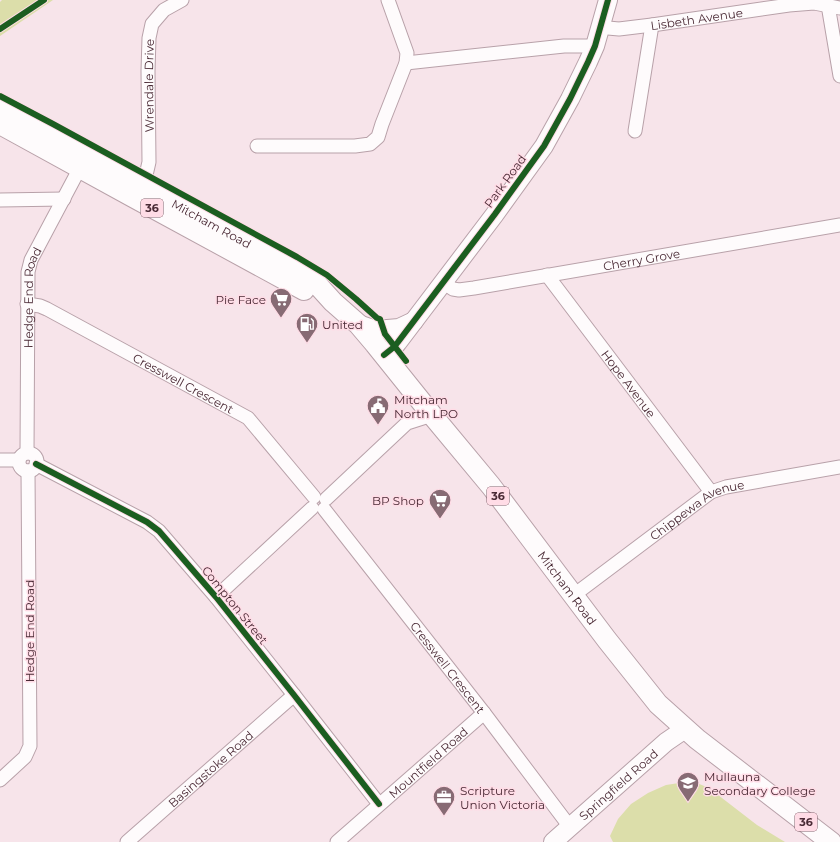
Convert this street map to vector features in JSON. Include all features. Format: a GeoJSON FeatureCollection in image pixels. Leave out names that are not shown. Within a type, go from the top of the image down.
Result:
{"type":"FeatureCollection","features":[{"type":"Feature","properties":{"kind":"main road","name":"Mitcham Road"},"geometry":{"type":"LineString","coordinates":[[0,108],[83,161],[137,191],[286,280],[333,302],[358,324],[491,486],[607,640],[658,704],[684,729],[831,842]]}},
{"type":"Feature","properties":{"kind":"main road","name":"Mitcham Road"},"geometry":{"type":"LineString","coordinates":[[0,124],[83,161]]}},
{"type":"Feature","properties":{"kind":"street","name":"Wrendale Drive"},"geometry":{"type":"LineString","coordinates":[[137,191],[146,175],[149,162],[148,71],[149,38],[152,24],[164,10],[182,0]]}},
{"type":"Feature","properties":{"kind":"street"},"geometry":{"type":"LineString","coordinates":[[257,146],[355,146],[370,144],[378,137],[406,63],[407,53],[388,0]]}},
{"type":"Feature","properties":{"kind":"street","name":"Park Road"},"geometry":{"type":"LineString","coordinates":[[384,355],[394,347],[444,283],[544,146],[570,99],[595,46],[608,0]]}},
{"type":"Feature","properties":{"kind":"street","name":"Lisbeth Avenue"},"geometry":{"type":"LineString","coordinates":[[600,26],[619,29],[788,5],[814,3],[834,7]]}},
{"type":"Feature","properties":{"kind":"street"},"geometry":{"type":"LineString","coordinates":[[834,7],[840,76]]}},
{"type":"Feature","properties":{"kind":"street"},"geometry":{"type":"LineString","coordinates":[[636,132],[652,25]]}},
{"type":"Feature","properties":{"kind":"street"},"geometry":{"type":"LineString","coordinates":[[406,63],[564,46],[595,46]]}},
{"type":"Feature","properties":{"kind":"street","name":"Hedge End Road"},"geometry":{"type":"LineString","coordinates":[[23,457],[28,272],[30,260],[83,161]]}},
{"type":"Feature","properties":{"kind":"street"},"geometry":{"type":"LineString","coordinates":[[0,200],[64,199]]}},
{"type":"Feature","properties":{"kind":"street","name":"Cherry Grove"},"geometry":{"type":"LineString","coordinates":[[444,283],[453,289],[459,290],[474,288],[840,225]]}},
{"type":"Feature","properties":{"kind":"street","name":"Hope Avenue"},"geometry":{"type":"LineString","coordinates":[[547,275],[711,492]]}},
{"type":"Feature","properties":{"kind":"street","name":"Cresswell Crescent"},"geometry":{"type":"LineString","coordinates":[[28,304],[40,306],[48,310],[248,418],[319,503],[484,713],[570,826]]}},
{"type":"Feature","properties":{"kind":"street"},"geometry":{"type":"LineString","coordinates":[[358,324],[376,330],[399,328],[414,322]]}},
{"type":"Feature","properties":{"kind":"street"},"geometry":{"type":"LineString","coordinates":[[216,597],[407,423],[432,415]]}},
{"type":"Feature","properties":{"kind":"street"},"geometry":{"type":"LineString","coordinates":[[0,460],[23,457],[30,453],[37,461],[32,467]]}},
{"type":"Feature","properties":{"kind":"street","name":"Hedge End Road"},"geometry":{"type":"LineString","coordinates":[[0,780],[25,757],[30,746],[32,467]]}},
{"type":"Feature","properties":{"kind":"street","name":"Compton Street"},"geometry":{"type":"LineString","coordinates":[[32,467],[147,522],[159,531],[216,597],[379,804]]}},
{"type":"Feature","properties":{"kind":"street","name":"Chippewa Avenue"},"geometry":{"type":"LineString","coordinates":[[574,595],[711,492],[726,487],[840,467]]}},
{"type":"Feature","properties":{"kind":"street","name":"Basingstoke Road"},"geometry":{"type":"LineString","coordinates":[[127,842],[294,695]]}},
{"type":"Feature","properties":{"kind":"street","name":"Mountfield Road"},"geometry":{"type":"LineString","coordinates":[[337,842],[484,713]]}},
{"type":"Feature","properties":{"kind":"street","name":"Springfield Road"},"geometry":{"type":"LineString","coordinates":[[553,842],[666,742],[684,729]]}},
{"type":"Feature","properties":{"kind":"green space"},"geometry":{"type":"Polygon","coordinates":[[[2,0],[53,0],[0,36],[0,2],[2,0]]]}},
{"type":"Feature","properties":{"kind":"green space","name":"Mullauna Secondary College"},"geometry":{"type":"Polygon","coordinates":[[[692,781],[709,788],[757,825],[785,842],[613,842],[610,836],[618,819],[631,804],[648,793],[666,785],[692,781]]]}},
{"type":"Feature","properties":{"kind":"cycle path"},"geometry":{"type":"LineString","coordinates":[[0,29],[44,0]]}},
{"type":"Feature","properties":{"kind":"cycle path"},"geometry":{"type":"LineString","coordinates":[[384,355],[398,342],[495,214],[544,146],[570,99],[588,62],[595,46],[608,0]]}},
{"type":"Feature","properties":{"kind":"cycle path"},"geometry":{"type":"LineString","coordinates":[[0,96],[297,257],[327,275],[380,319],[385,334],[406,361]]}},
{"type":"Feature","properties":{"kind":"cycle path"},"geometry":{"type":"LineString","coordinates":[[36,464],[147,522],[159,531],[216,597],[379,804]]}},
{"type":"Feature","properties":{"kind":"place","name":"Pie Face"},"geometry":{"type":"Point","coordinates":[281,318]}},
{"type":"Feature","properties":{"kind":"place","name":"United"},"geometry":{"type":"Point","coordinates":[307,344]}},
{"type":"Feature","properties":{"kind":"place","name":"Mitcham North LPO"},"geometry":{"type":"Point","coordinates":[378,426]}},
{"type":"Feature","properties":{"kind":"place","name":"BP Shop"},"geometry":{"type":"Point","coordinates":[440,520]}},
{"type":"Feature","properties":{"kind":"place","name":"Mullauna Secondary College"},"geometry":{"type":"Point","coordinates":[688,802]}},
{"type":"Feature","properties":{"kind":"place","name":"Scripture Union Victoria"},"geometry":{"type":"Point","coordinates":[444,816]}}]}
